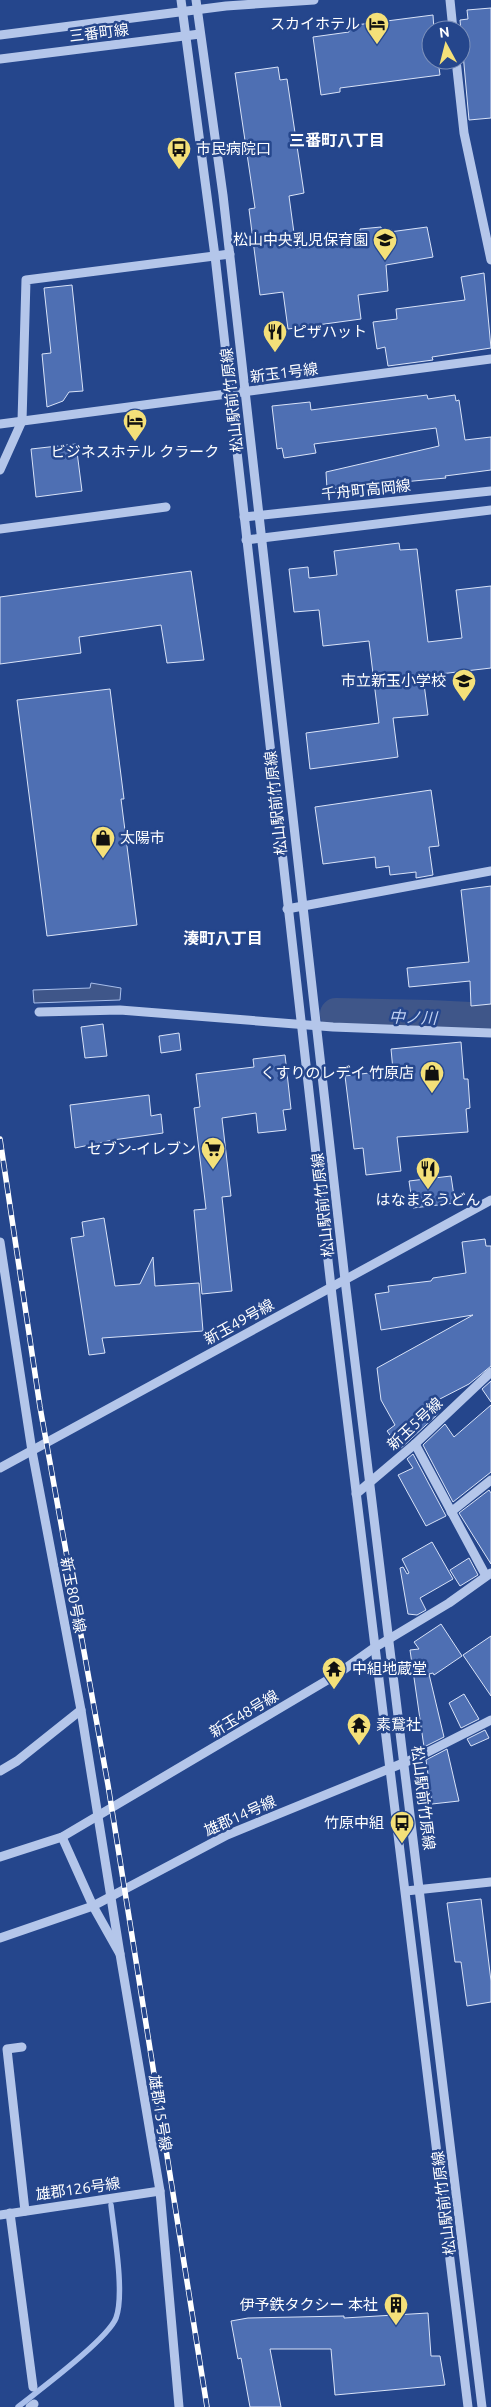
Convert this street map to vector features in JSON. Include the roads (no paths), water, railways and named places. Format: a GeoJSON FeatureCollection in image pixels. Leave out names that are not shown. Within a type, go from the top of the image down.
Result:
{"type":"FeatureCollection","features":[{"type":"Feature","properties":{"kind":"street","name":"松山駅前竹原線"},"geometry":{"type":"LineString","coordinates":[[181,0],[216,256],[287,908],[331,1287],[468,2407]]}},
{"type":"Feature","properties":{"kind":"street","name":"松山駅前竹原線"},"geometry":{"type":"LineString","coordinates":[[196,0],[230,254],[345,1280],[388,1640],[421,1890],[482,2407]]}},
{"type":"Feature","properties":{"kind":"street","name":"三番町線"},"geometry":{"type":"LineString","coordinates":[[0,35],[197,10],[314,0]]}},
{"type":"Feature","properties":{"kind":"street"},"geometry":{"type":"LineString","coordinates":[[450,0],[452,20]]}},
{"type":"Feature","properties":{"kind":"street","name":"三番町線"},"geometry":{"type":"LineString","coordinates":[[0,59],[200,34]]}},
{"type":"Feature","properties":{"kind":"street"},"geometry":{"type":"LineString","coordinates":[[457,70],[464,133],[491,260]]}},
{"type":"Feature","properties":{"kind":"street"},"geometry":{"type":"LineString","coordinates":[[0,470],[22,421],[26,280],[230,254]]}},
{"type":"Feature","properties":{"kind":"street","name":"新玉1号線"},"geometry":{"type":"LineString","coordinates":[[0,424],[491,359]]}},
{"type":"Feature","properties":{"kind":"street","name":"千舟町高岡線"},"geometry":{"type":"LineString","coordinates":[[244,517],[491,491]]}},
{"type":"Feature","properties":{"kind":"street"},"geometry":{"type":"LineString","coordinates":[[0,529],[166,508]]}},
{"type":"Feature","properties":{"kind":"street"},"geometry":{"type":"LineString","coordinates":[[246,540],[491,510]]}},
{"type":"Feature","properties":{"kind":"street"},"geometry":{"type":"LineString","coordinates":[[287,908],[491,871]]}},
{"type":"Feature","properties":{"kind":"street"},"geometry":{"type":"LineString","coordinates":[[39,1012],[120,1010],[317,1026],[491,1033]]}},
{"type":"Feature","properties":{"kind":"street","name":"新玉49号線"},"geometry":{"type":"LineString","coordinates":[[0,1468],[491,1200]]}},
{"type":"Feature","properties":{"kind":"street","name":"新玉80号線"},"geometry":{"type":"LineString","coordinates":[[0,1242],[4,1296],[81,1710],[120,1954]]}},
{"type":"Feature","properties":{"kind":"street","name":"新玉5号線"},"geometry":{"type":"LineString","coordinates":[[356,1494],[415,1444],[491,1372]]}},
{"type":"Feature","properties":{"kind":"street"},"geometry":{"type":"LineString","coordinates":[[415,1444],[451,1512],[489,1575]]}},
{"type":"Feature","properties":{"kind":"street"},"geometry":{"type":"LineString","coordinates":[[451,1512],[491,1480]]}},
{"type":"Feature","properties":{"kind":"street","name":"新玉48号線"},"geometry":{"type":"LineString","coordinates":[[0,1857],[62,1838],[336,1675],[374,1648],[449,1603],[489,1575]]}},
{"type":"Feature","properties":{"kind":"street"},"geometry":{"type":"LineString","coordinates":[[0,1772],[17,1761],[81,1710]]}},
{"type":"Feature","properties":{"kind":"street","name":"雄郡14号線"},"geometry":{"type":"LineString","coordinates":[[0,1938],[93,1906],[228,1835],[405,1762],[491,1720]]}},
{"type":"Feature","properties":{"kind":"street","name":"雄郡15号線"},"geometry":{"type":"LineString","coordinates":[[62,1838],[93,1906],[120,1954],[160,2191],[179,2407]]}},
{"type":"Feature","properties":{"kind":"street"},"geometry":{"type":"LineString","coordinates":[[406,1891],[491,1882]]}},
{"type":"Feature","properties":{"kind":"street"},"geometry":{"type":"LineString","coordinates":[[22,2047],[7,2049],[26,2211]]}},
{"type":"Feature","properties":{"kind":"street"},"geometry":{"type":"LineString","coordinates":[[425,2052],[440,2050]]}},
{"type":"Feature","properties":{"kind":"street"},"geometry":{"type":"LineString","coordinates":[[437,2154],[452,2152]]}},
{"type":"Feature","properties":{"kind":"street","name":"雄郡126号線"},"geometry":{"type":"LineString","coordinates":[[0,2215],[160,2191]]}},
{"type":"Feature","properties":{"kind":"street"},"geometry":{"type":"LineString","coordinates":[[10,2213],[33,2387]]}},
{"type":"Feature","properties":{"kind":"street"},"geometry":{"type":"LineString","coordinates":[[447,2234],[462,2232]]}},
{"type":"Feature","properties":{"kind":"street"},"geometry":{"type":"LineString","coordinates":[[30,2407],[34,2404],[34,2407]]}},
{"type":"Feature","properties":{"kind":"water"},"geometry":{"type":"Polygon","coordinates":[[[91,983],[121,988],[120,1000],[34,1003],[33,990],[90,988],[91,983]]]}},
{"type":"Feature","properties":{"kind":"water"},"geometry":{"type":"Polygon","coordinates":[[[335,1009],[432,1010],[450,1012],[450,1023],[336,1020],[335,1009]]]}},
{"type":"Feature","properties":{"kind":"waterway","name":"中ノ川"},"geometry":{"type":"LineString","coordinates":[[336,1014],[491,1019]]}},
{"type":"Feature","properties":{"kind":"waterway"},"geometry":{"type":"LineString","coordinates":[[18,2407],[87,2351],[100,2339],[116,2318],[119,2279],[111,2205]]}},
{"type":"Feature","properties":{"kind":"railway"},"geometry":{"type":"LineString","coordinates":[[0,1139],[40,1407],[108,1785],[207,2407]]}},
{"type":"Feature","properties":{"kind":"place","name":"スカイホテル"},"geometry":{"type":"Point","coordinates":[377,45]}},
{"type":"Feature","properties":{"kind":"place","name":"市民病院口"},"geometry":{"type":"Point","coordinates":[179,170]}},
{"type":"Feature","properties":{"kind":"place","name":"松山中央乳児保育園"},"geometry":{"type":"Point","coordinates":[385,261]}},
{"type":"Feature","properties":{"kind":"place","name":"ピザハット"},"geometry":{"type":"Point","coordinates":[275,353]}},
{"type":"Feature","properties":{"kind":"place","name":"ビジネスホテル クラーク"},"geometry":{"type":"Point","coordinates":[135,442]}},
{"type":"Feature","properties":{"kind":"place","name":"市立新玉小学校"},"geometry":{"type":"Point","coordinates":[464,702]}},
{"type":"Feature","properties":{"kind":"place","name":"太陽市"},"geometry":{"type":"Point","coordinates":[103,859]}},
{"type":"Feature","properties":{"kind":"place","name":"くすりのレデイ 竹原店"},"geometry":{"type":"Point","coordinates":[432,1094]}},
{"type":"Feature","properties":{"kind":"place","name":"セブン-イレブン"},"geometry":{"type":"Point","coordinates":[213,1170]}},
{"type":"Feature","properties":{"kind":"place","name":"はなまるうどん"},"geometry":{"type":"Point","coordinates":[428,1190]}},
{"type":"Feature","properties":{"kind":"place","name":"中組地蔵堂"},"geometry":{"type":"Point","coordinates":[334,1690]}},
{"type":"Feature","properties":{"kind":"place","name":"素鵞社"},"geometry":{"type":"Point","coordinates":[359,1746]}},
{"type":"Feature","properties":{"kind":"place","name":"竹原中組"},"geometry":{"type":"Point","coordinates":[402,1844]}},
{"type":"Feature","properties":{"kind":"place","name":"伊予鉄タクシー 本社"},"geometry":{"type":"Point","coordinates":[396,2326]}},
{"type":"Feature","properties":{"kind":"district","name":"三番町八丁目"},"geometry":{"type":"Point","coordinates":[337,140]}},
{"type":"Feature","properties":{"kind":"district","name":"湊町八丁目"},"geometry":{"type":"Point","coordinates":[223,938]}}]}
